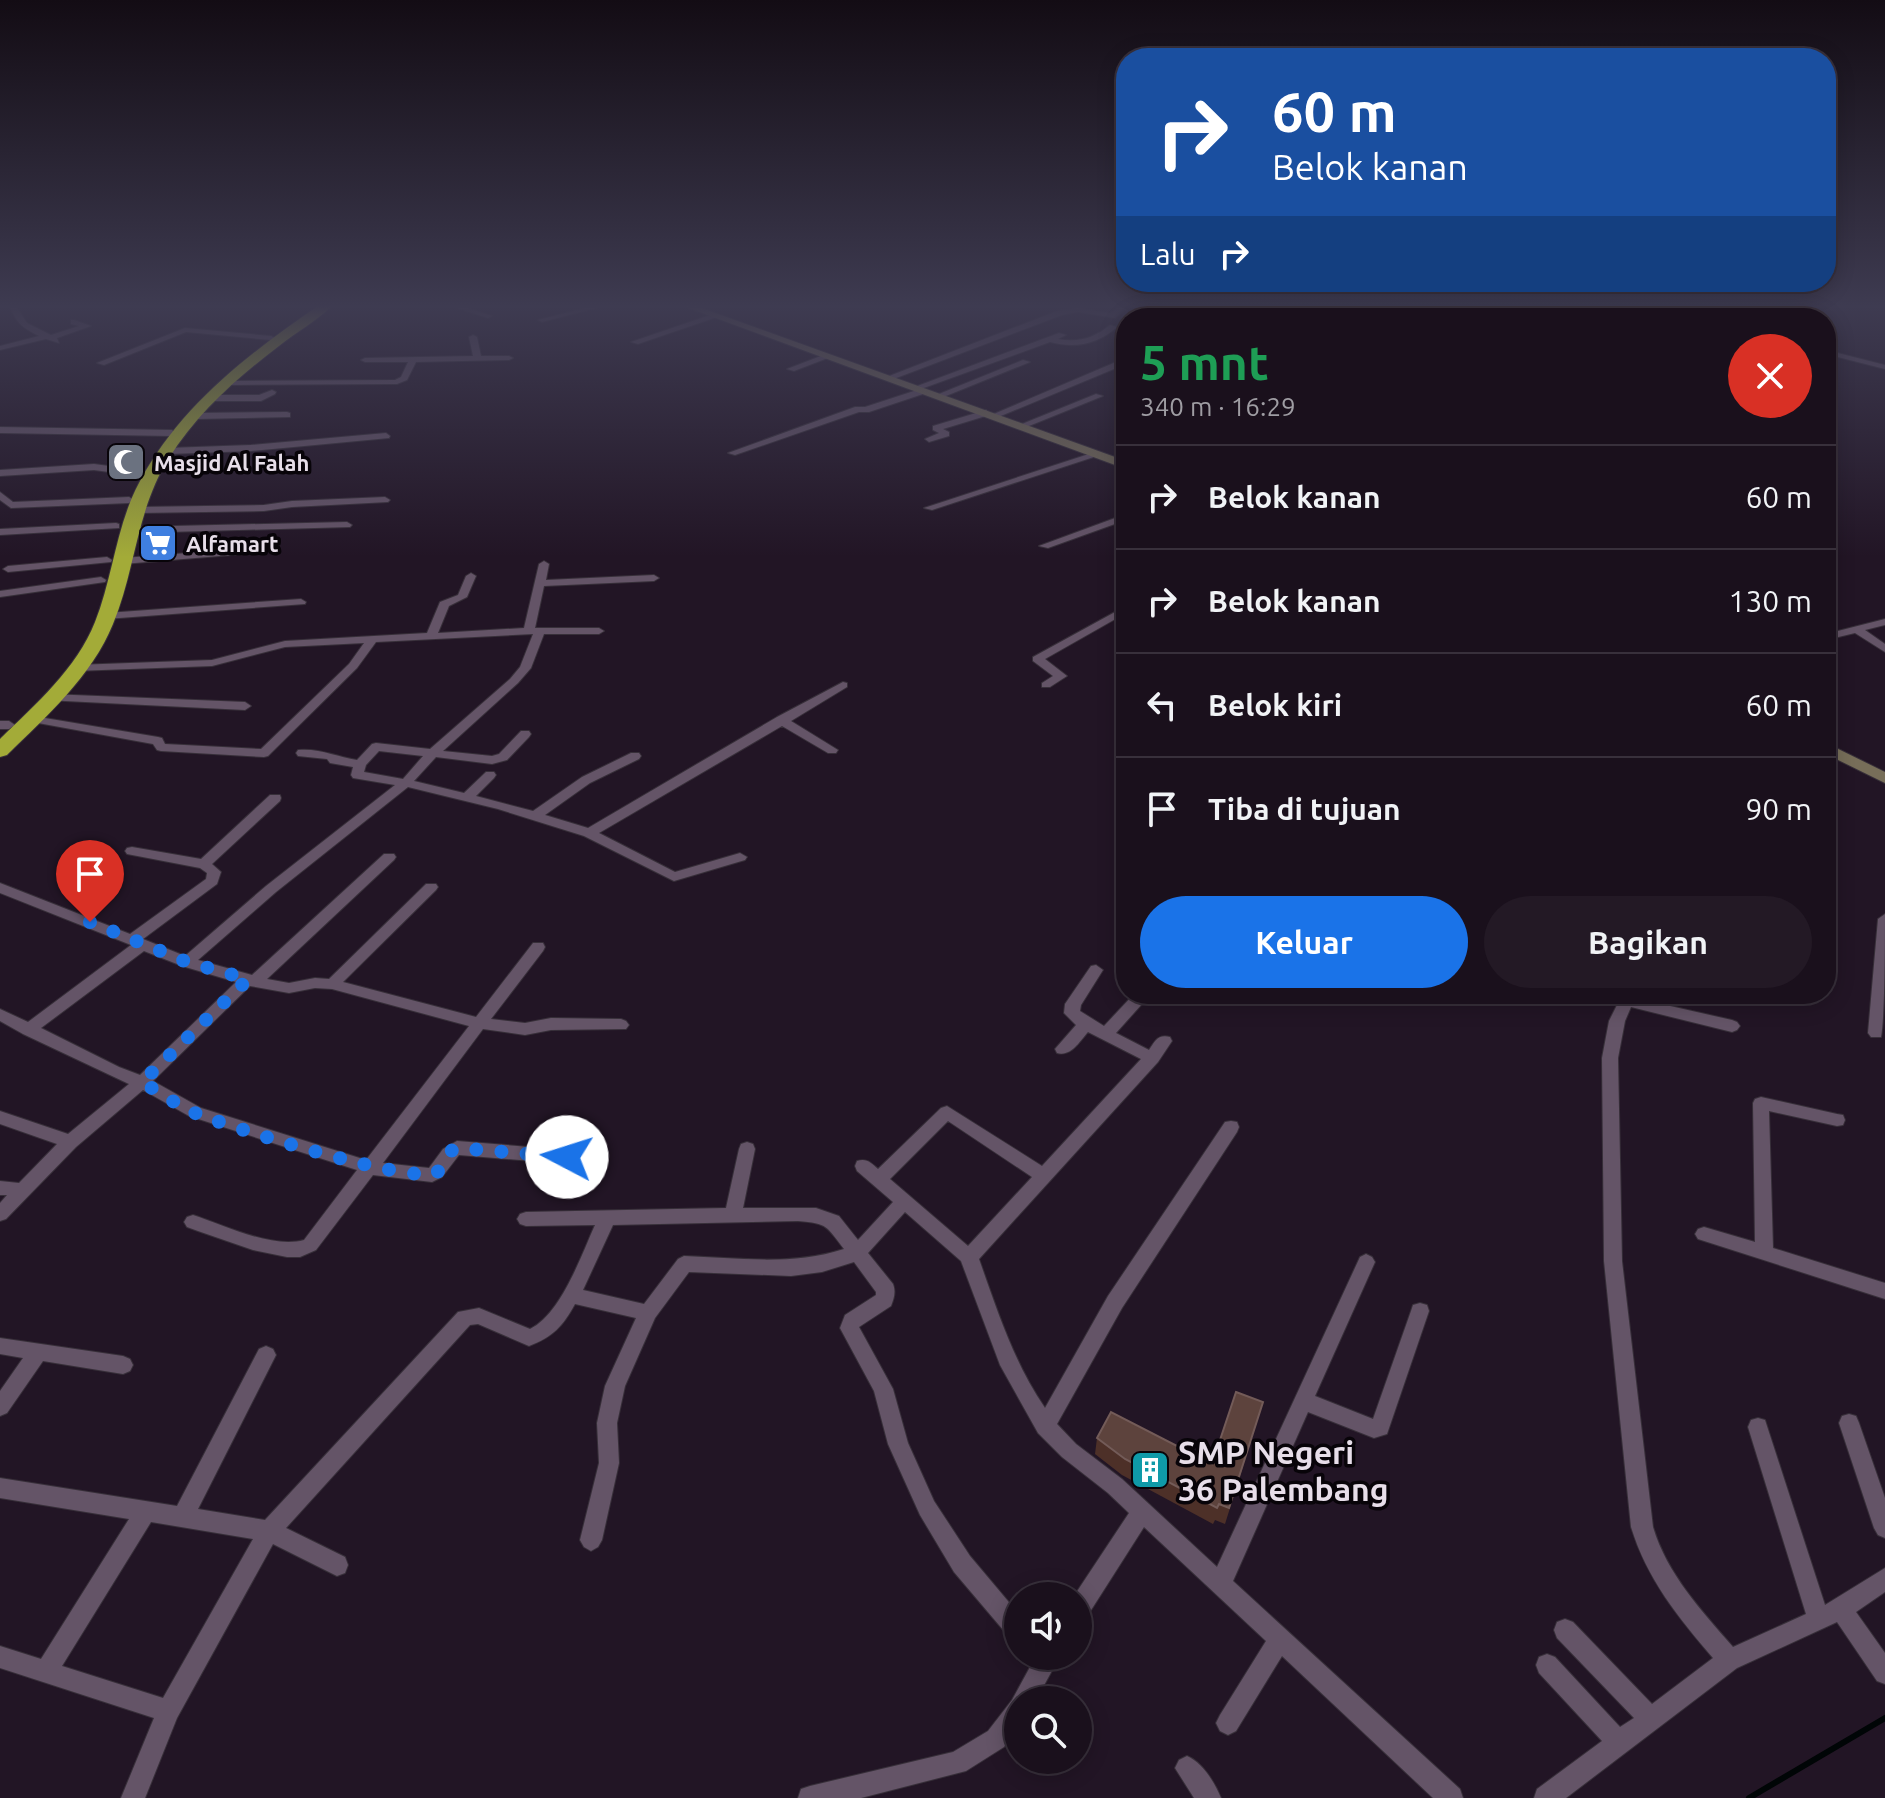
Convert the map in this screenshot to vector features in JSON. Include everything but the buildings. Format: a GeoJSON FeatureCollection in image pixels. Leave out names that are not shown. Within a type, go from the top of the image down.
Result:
{"type":"FeatureCollection","features":[{"type":"Feature","properties":{"kind":"highway"},"geometry":{"type":"LineString","coordinates":[[133,505],[139,473],[207,390]]}},
{"type":"Feature","properties":{"kind":"highway"},"geometry":{"type":"LineString","coordinates":[[0,751],[95,642],[106,616],[115,560],[133,505],[168,451],[220,390]]}},
{"type":"Feature","properties":{"kind":"highway"},"geometry":{"type":"LineString","coordinates":[[3,728],[82,639],[92,619],[101,580],[115,560]]}},
{"type":"Feature","properties":{"kind":"street"},"geometry":{"type":"LineString","coordinates":[[732,453],[858,409],[866,410],[917,390]]}},
{"type":"Feature","properties":{"kind":"street"},"geometry":{"type":"LineString","coordinates":[[921,390],[1116,461]]}},
{"type":"Feature","properties":{"kind":"street"},"geometry":{"type":"LineString","coordinates":[[938,396],[953,390]]}},
{"type":"Feature","properties":{"kind":"street"},"geometry":{"type":"LineString","coordinates":[[950,400],[972,390]]}},
{"type":"Feature","properties":{"kind":"street"},"geometry":{"type":"LineString","coordinates":[[929,439],[946,434],[936,428],[989,414],[1051,390]]}},
{"type":"Feature","properties":{"kind":"street"},"geometry":{"type":"LineString","coordinates":[[212,398],[255,399],[272,392]]}},
{"type":"Feature","properties":{"kind":"street"},"geometry":{"type":"LineString","coordinates":[[1021,426],[1099,396]]}},
{"type":"Feature","properties":{"kind":"street"},"geometry":{"type":"LineString","coordinates":[[196,416],[287,415]]}},
{"type":"Feature","properties":{"kind":"street"},"geometry":{"type":"LineString","coordinates":[[0,430],[172,433]]}},
{"type":"Feature","properties":{"kind":"street"},"geometry":{"type":"LineString","coordinates":[[168,451],[264,447],[386,436]]}},
{"type":"Feature","properties":{"kind":"street"},"geometry":{"type":"LineString","coordinates":[[929,508],[1098,454]]}},
{"type":"Feature","properties":{"kind":"street"},"geometry":{"type":"LineString","coordinates":[[0,473],[94,467],[139,473]]}},
{"type":"Feature","properties":{"kind":"street"},"geometry":{"type":"LineString","coordinates":[[0,495],[11,505],[264,508],[385,500]]}},
{"type":"Feature","properties":{"kind":"street"},"geometry":{"type":"LineString","coordinates":[[1044,546],[1116,521]]}},
{"type":"Feature","properties":{"kind":"street"},"geometry":{"type":"LineString","coordinates":[[0,532],[347,525]]}},
{"type":"Feature","properties":{"kind":"street"},"geometry":{"type":"LineString","coordinates":[[8,569],[252,551]]}},
{"type":"Feature","properties":{"kind":"street"},"geometry":{"type":"LineString","coordinates":[[187,962],[271,889],[406,783],[431,755],[514,681],[525,668],[544,564]]}},
{"type":"Feature","properties":{"kind":"street"},"geometry":{"type":"LineString","coordinates":[[431,637],[444,604],[462,597],[471,576]]}},
{"type":"Feature","properties":{"kind":"street"},"geometry":{"type":"LineString","coordinates":[[539,583],[654,578]]}},
{"type":"Feature","properties":{"kind":"street"},"geometry":{"type":"LineString","coordinates":[[0,594],[101,580]]}},
{"type":"Feature","properties":{"kind":"street"},"geometry":{"type":"LineString","coordinates":[[106,616],[261,608],[301,602]]}},
{"type":"Feature","properties":{"kind":"street"},"geometry":{"type":"LineString","coordinates":[[1046,685],[1061,676],[1037,659],[1116,615]]}},
{"type":"Feature","properties":{"kind":"street"},"geometry":{"type":"LineString","coordinates":[[1836,634],[1885,622]]}},
{"type":"Feature","properties":{"kind":"street"},"geometry":{"type":"LineString","coordinates":[[1856,629],[1885,649]]}},
{"type":"Feature","properties":{"kind":"street"},"geometry":{"type":"LineString","coordinates":[[75,668],[212,663],[285,644],[534,631],[599,631]]}},
{"type":"Feature","properties":{"kind":"street"},"geometry":{"type":"LineString","coordinates":[[31,718],[158,741],[161,747],[264,753],[353,666],[372,640]]}},
{"type":"Feature","properties":{"kind":"street"},"geometry":{"type":"LineString","coordinates":[[589,833],[843,685]]}},
{"type":"Feature","properties":{"kind":"street"},"geometry":{"type":"LineString","coordinates":[[49,698],[245,706]]}},
{"type":"Feature","properties":{"kind":"street"},"geometry":{"type":"LineString","coordinates":[[781,720],[832,750]]}},
{"type":"Feature","properties":{"kind":"street"},"geometry":{"type":"LineString","coordinates":[[525,734],[497,759],[431,755],[379,746],[360,764],[359,777],[406,783],[467,797],[589,833],[674,877],[740,857]]}},
{"type":"Feature","properties":{"kind":"street"},"geometry":{"type":"LineString","coordinates":[[302,753],[332,756],[334,760],[360,764]]}},
{"type":"Feature","properties":{"kind":"street"},"geometry":{"type":"LineString","coordinates":[[1836,753],[1885,778]]}},
{"type":"Feature","properties":{"kind":"street"},"geometry":{"type":"LineString","coordinates":[[535,816],[586,780],[635,756]]}},
{"type":"Feature","properties":{"kind":"street"},"geometry":{"type":"LineString","coordinates":[[467,797],[490,775]]}},
{"type":"Feature","properties":{"kind":"street"},"geometry":{"type":"LineString","coordinates":[[204,864],[275,798]]}},
{"type":"Feature","properties":{"kind":"street"},"geometry":{"type":"LineString","coordinates":[[28,1030],[212,881],[214,872],[204,864],[132,851]]}},
{"type":"Feature","properties":{"kind":"street"},"geometry":{"type":"LineString","coordinates":[[0,1214],[70,1142],[142,1082],[389,857]]}},
{"type":"Feature","properties":{"kind":"street"},"geometry":{"type":"LineString","coordinates":[[332,984],[431,887]]}},
{"type":"Feature","properties":{"kind":"street"},"geometry":{"type":"LineString","coordinates":[[0,888],[187,962],[251,980],[289,988],[315,983],[332,984],[477,1023],[525,1029],[551,1024],[621,1025]]}},
{"type":"Feature","properties":{"kind":"street"},"geometry":{"type":"LineString","coordinates":[[1876,1033],[1885,919]]}},
{"type":"Feature","properties":{"kind":"street"},"geometry":{"type":"LineString","coordinates":[[193,1222],[277,1248],[305,1249],[371,1168],[477,1023],[538,947]]}},
{"type":"Feature","properties":{"kind":"street"},"geometry":{"type":"LineString","coordinates":[[1096,970],[1071,1009],[1086,1024],[1152,1058]]}},
{"type":"Feature","properties":{"kind":"street"},"geometry":{"type":"LineString","coordinates":[[1106,1034],[1134,1004]]}},
{"type":"Feature","properties":{"kind":"street"},"geometry":{"type":"LineString","coordinates":[[1624,1004],[1610,1058],[1613,1251],[1630,1429],[1646,1543],[1666,1582],[1729,1660]]}},
{"type":"Feature","properties":{"kind":"street"},"geometry":{"type":"LineString","coordinates":[[1633,1004],[1732,1026]]}},
{"type":"Feature","properties":{"kind":"street"},"geometry":{"type":"LineString","coordinates":[[0,1014],[142,1082],[195,1112],[371,1168],[432,1175],[457,1148],[567,1157]]}},
{"type":"Feature","properties":{"kind":"street"},"geometry":{"type":"LineString","coordinates":[[1063,1049],[1086,1024]]}},
{"type":"Feature","properties":{"kind":"street"},"geometry":{"type":"LineString","coordinates":[[969,1257],[1152,1058],[1164,1041]]}},
{"type":"Feature","properties":{"kind":"street"},"geometry":{"type":"LineString","coordinates":[[1764,1252],[1761,1103],[1837,1120]]}},
{"type":"Feature","properties":{"kind":"street"},"geometry":{"type":"LineString","coordinates":[[879,1179],[947,1112],[1044,1176]]}},
{"type":"Feature","properties":{"kind":"street"},"geometry":{"type":"LineString","coordinates":[[0,1117],[70,1142]]}},
{"type":"Feature","properties":{"kind":"street"},"geometry":{"type":"LineString","coordinates":[[1045,1426],[1115,1302],[1231,1127]]}},
{"type":"Feature","properties":{"kind":"street"},"geometry":{"type":"LineString","coordinates":[[733,1216],[747,1149]]}},
{"type":"Feature","properties":{"kind":"street"},"geometry":{"type":"LineString","coordinates":[[863,1166],[969,1257],[1002,1351],[1045,1426],[1221,1583],[1451,1798]]}},
{"type":"Feature","properties":{"kind":"street"},"geometry":{"type":"LineString","coordinates":[[591,1540],[609,1463],[607,1423],[615,1386],[648,1313],[684,1264],[791,1268],[822,1264],[857,1253],[904,1201]]}},
{"type":"Feature","properties":{"kind":"street"},"geometry":{"type":"LineString","coordinates":[[526,1219],[606,1220],[798,1214],[827,1218],[857,1253],[887,1296],[852,1321],[851,1336],[883,1389],[898,1444],[927,1508],[962,1564],[1004,1614]]}},
{"type":"Feature","properties":{"kind":"street"},"geometry":{"type":"LineString","coordinates":[[133,1798],[168,1711],[269,1531],[465,1318],[479,1316],[522,1336],[535,1338],[546,1331],[571,1295],[606,1220]]}},
{"type":"Feature","properties":{"kind":"street"},"geometry":{"type":"LineString","coordinates":[[1704,1234],[1885,1291]]}},
{"type":"Feature","properties":{"kind":"street"},"geometry":{"type":"LineString","coordinates":[[1221,1583],[1366,1262]]}},
{"type":"Feature","properties":{"kind":"street"},"geometry":{"type":"LineString","coordinates":[[571,1295],[648,1313]]}},
{"type":"Feature","properties":{"kind":"street"},"geometry":{"type":"LineString","coordinates":[[1305,1401],[1374,1429],[1380,1427],[1420,1311]]}},
{"type":"Feature","properties":{"kind":"street"},"geometry":{"type":"LineString","coordinates":[[0,1346],[123,1365]]}},
{"type":"Feature","properties":{"kind":"street"},"geometry":{"type":"LineString","coordinates":[[0,1407],[39,1351]]}},
{"type":"Feature","properties":{"kind":"street"},"geometry":{"type":"LineString","coordinates":[[183,1517],[266,1355]]}},
{"type":"Feature","properties":{"kind":"street"},"geometry":{"type":"LineString","coordinates":[[1849,1423],[1885,1528]]}},
{"type":"Feature","properties":{"kind":"street"},"geometry":{"type":"LineString","coordinates":[[1758,1427],[1818,1618]]}},
{"type":"Feature","properties":{"kind":"street"},"geometry":{"type":"LineString","coordinates":[[0,1488],[269,1531],[337,1565]]}},
{"type":"Feature","properties":{"kind":"street"},"geometry":{"type":"LineString","coordinates":[[46,1671],[146,1511]]}},
{"type":"Feature","properties":{"kind":"street"},"geometry":{"type":"LineString","coordinates":[[1092,1588],[1142,1511]]}},
{"type":"Feature","properties":{"kind":"street"},"geometry":{"type":"LineString","coordinates":[[1546,1798],[1729,1660],[1841,1609],[1885,1579]]}},
{"type":"Feature","properties":{"kind":"street"},"geometry":{"type":"LineString","coordinates":[[1841,1609],[1883,1670]]}},
{"type":"Feature","properties":{"kind":"street"},"geometry":{"type":"LineString","coordinates":[[1565,1630],[1651,1719]]}},
{"type":"Feature","properties":{"kind":"street"},"geometry":{"type":"LineString","coordinates":[[1228,1723],[1280,1639]]}},
{"type":"Feature","properties":{"kind":"street"},"geometry":{"type":"LineString","coordinates":[[0,1657],[168,1711]]}},
{"type":"Feature","properties":{"kind":"street"},"geometry":{"type":"LineString","coordinates":[[1547,1665],[1619,1743]]}},
{"type":"Feature","properties":{"kind":"street"},"geometry":{"type":"LineString","coordinates":[[810,1798],[958,1763],[996,1739],[1004,1728]]}},
{"type":"Feature","properties":{"kind":"street"},"geometry":{"type":"LineString","coordinates":[[1187,1768],[1209,1798]]}},
{"type":"Feature","properties":{"kind":"waterway"},"geometry":{"type":"LineString","coordinates":[[1749,1798],[1885,1718]]}},
{"type":"Feature","properties":{"kind":"place","name":"Masjid Al Falah"},"geometry":{"type":"Point","coordinates":[126,462]}},
{"type":"Feature","properties":{"kind":"place","name":"Alfamart"},"geometry":{"type":"Point","coordinates":[158,543]}},
{"type":"Feature","properties":{"kind":"place","name":"SMP Negeri 36 Palembang"},"geometry":{"type":"Point","coordinates":[1150,1470]}},
{"type":"Feature","properties":{"kind":"route"},"geometry":{"type":"LineString","coordinates":[[90,922],[187,962],[248,979],[142,1082],[195,1112],[371,1168],[423,1176],[437,1173],[451,1151],[457,1148],[567,1157]]}}]}
